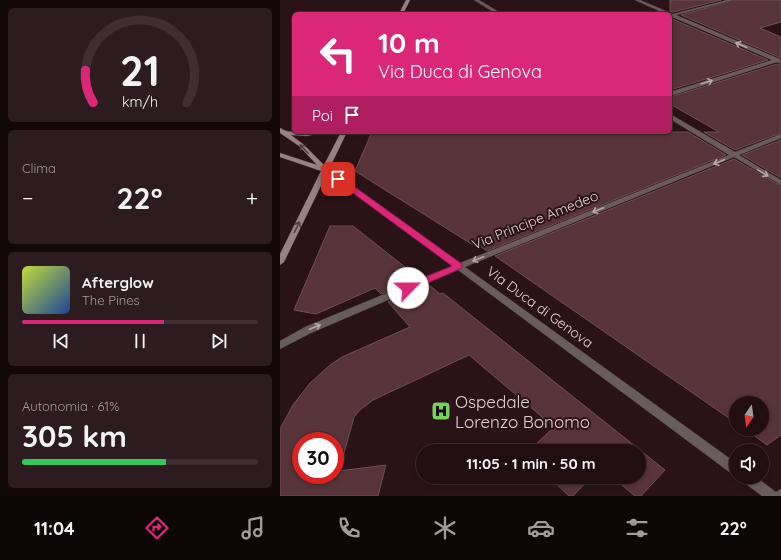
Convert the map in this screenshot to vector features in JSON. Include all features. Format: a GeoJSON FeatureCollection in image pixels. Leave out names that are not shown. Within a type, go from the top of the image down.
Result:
{"type":"FeatureCollection","features":[{"type":"Feature","properties":{"kind":"main road"},"geometry":{"type":"LineString","coordinates":[[402,12],[408,0]]}},
{"type":"Feature","properties":{"kind":"main road"},"geometry":{"type":"LineString","coordinates":[[280,130],[292,133]]}},
{"type":"Feature","properties":{"kind":"main road"},"geometry":{"type":"LineString","coordinates":[[280,130],[301,145],[325,170]]}},
{"type":"Feature","properties":{"kind":"main road"},"geometry":{"type":"LineString","coordinates":[[281,258],[343,134]]}},
{"type":"Feature","properties":{"kind":"main road"},"geometry":{"type":"LineString","coordinates":[[280,154],[325,170]]}},
{"type":"Feature","properties":{"kind":"street"},"geometry":{"type":"LineString","coordinates":[[476,0],[497,12]]}},
{"type":"Feature","properties":{"kind":"street"},"geometry":{"type":"LineString","coordinates":[[637,0],[664,12]]}},
{"type":"Feature","properties":{"kind":"street"},"geometry":{"type":"LineString","coordinates":[[672,15],[732,0]]}},
{"type":"Feature","properties":{"kind":"street"},"geometry":{"type":"LineString","coordinates":[[672,15],[780,60]]}},
{"type":"Feature","properties":{"kind":"street"},"geometry":{"type":"LineString","coordinates":[[672,93],[780,60]]}},
{"type":"Feature","properties":{"kind":"street"},"geometry":{"type":"LineString","coordinates":[[672,117],[781,183]]}},
{"type":"Feature","properties":{"kind":"street","name":"Via Principe Amedeo"},"geometry":{"type":"LineString","coordinates":[[280,344],[308,330],[459,266],[781,136]]}},
{"type":"Feature","properties":{"kind":"street","name":"Via Duca di Genova"},"geometry":{"type":"LineString","coordinates":[[325,170],[459,266],[729,465]]}},
{"type":"Feature","properties":{"kind":"street"},"geometry":{"type":"LineString","coordinates":[[756,484],[772,496]]}},
{"type":"Feature","properties":{"kind":"building"},"geometry":{"type":"Polygon","coordinates":[[[670,0],[721,0],[673,12],[670,11],[670,0]]]}},
{"type":"Feature","properties":{"kind":"building"},"geometry":{"type":"Polygon","coordinates":[[[735,0],[781,0],[781,22],[760,28],[781,37],[781,58],[681,15],[735,0]]]}},
{"type":"Feature","properties":{"kind":"building"},"geometry":{"type":"Polygon","coordinates":[[[672,19],[768,60],[672,89],[672,19]]]}},
{"type":"Feature","properties":{"kind":"building"},"geometry":{"type":"Polygon","coordinates":[[[777,64],[781,65],[781,133],[735,150],[704,132],[719,132],[672,105],[672,96],[777,64]]]}},
{"type":"Feature","properties":{"kind":"building"},"geometry":{"type":"Polygon","coordinates":[[[672,132],[688,132],[726,155],[487,251],[477,244],[473,245],[355,171],[371,134],[672,134],[672,132]]]}},
{"type":"Feature","properties":{"kind":"building"},"geometry":{"type":"Polygon","coordinates":[[[781,140],[781,178],[742,155],[781,140]]]}},
{"type":"Feature","properties":{"kind":"building"},"geometry":{"type":"Polygon","coordinates":[[[734,159],[781,186],[781,435],[768,444],[766,444],[755,436],[769,436],[769,396],[729,396],[729,418],[495,256],[734,159]]]}},
{"type":"Feature","properties":{"kind":"building"},"geometry":{"type":"Polygon","coordinates":[[[330,226],[353,226],[419,278],[381,294],[375,288],[316,314],[294,310],[330,226]]]}},
{"type":"Feature","properties":{"kind":"building"},"geometry":{"type":"Polygon","coordinates":[[[428,284],[440,294],[443,293],[632,444],[536,444],[554,427],[469,355],[373,400],[360,410],[354,417],[344,453],[344,432],[292,432],[292,484],[344,484],[344,470],[386,465],[378,496],[280,496],[280,429],[293,405],[310,383],[330,365],[342,357],[410,327],[388,302],[428,284]]]}},
{"type":"Feature","properties":{"kind":"building"},"geometry":{"type":"Polygon","coordinates":[[[646,455],[665,470],[641,496],[635,496],[620,484],[646,484],[646,455]]]}},
{"type":"Feature","properties":{"kind":"building"},"geometry":{"type":"Polygon","coordinates":[[[556,484],[584,484],[573,496],[569,496],[556,484]]]}},
{"type":"Feature","properties":{"kind":"place","name":"Ospedale Lorenzo Bonomo"},"geometry":{"type":"Point","coordinates":[441,411]}},
{"type":"Feature","properties":{"kind":"route"},"geometry":{"type":"LineString","coordinates":[[338,179],[459,266],[408,288]]}}]}
